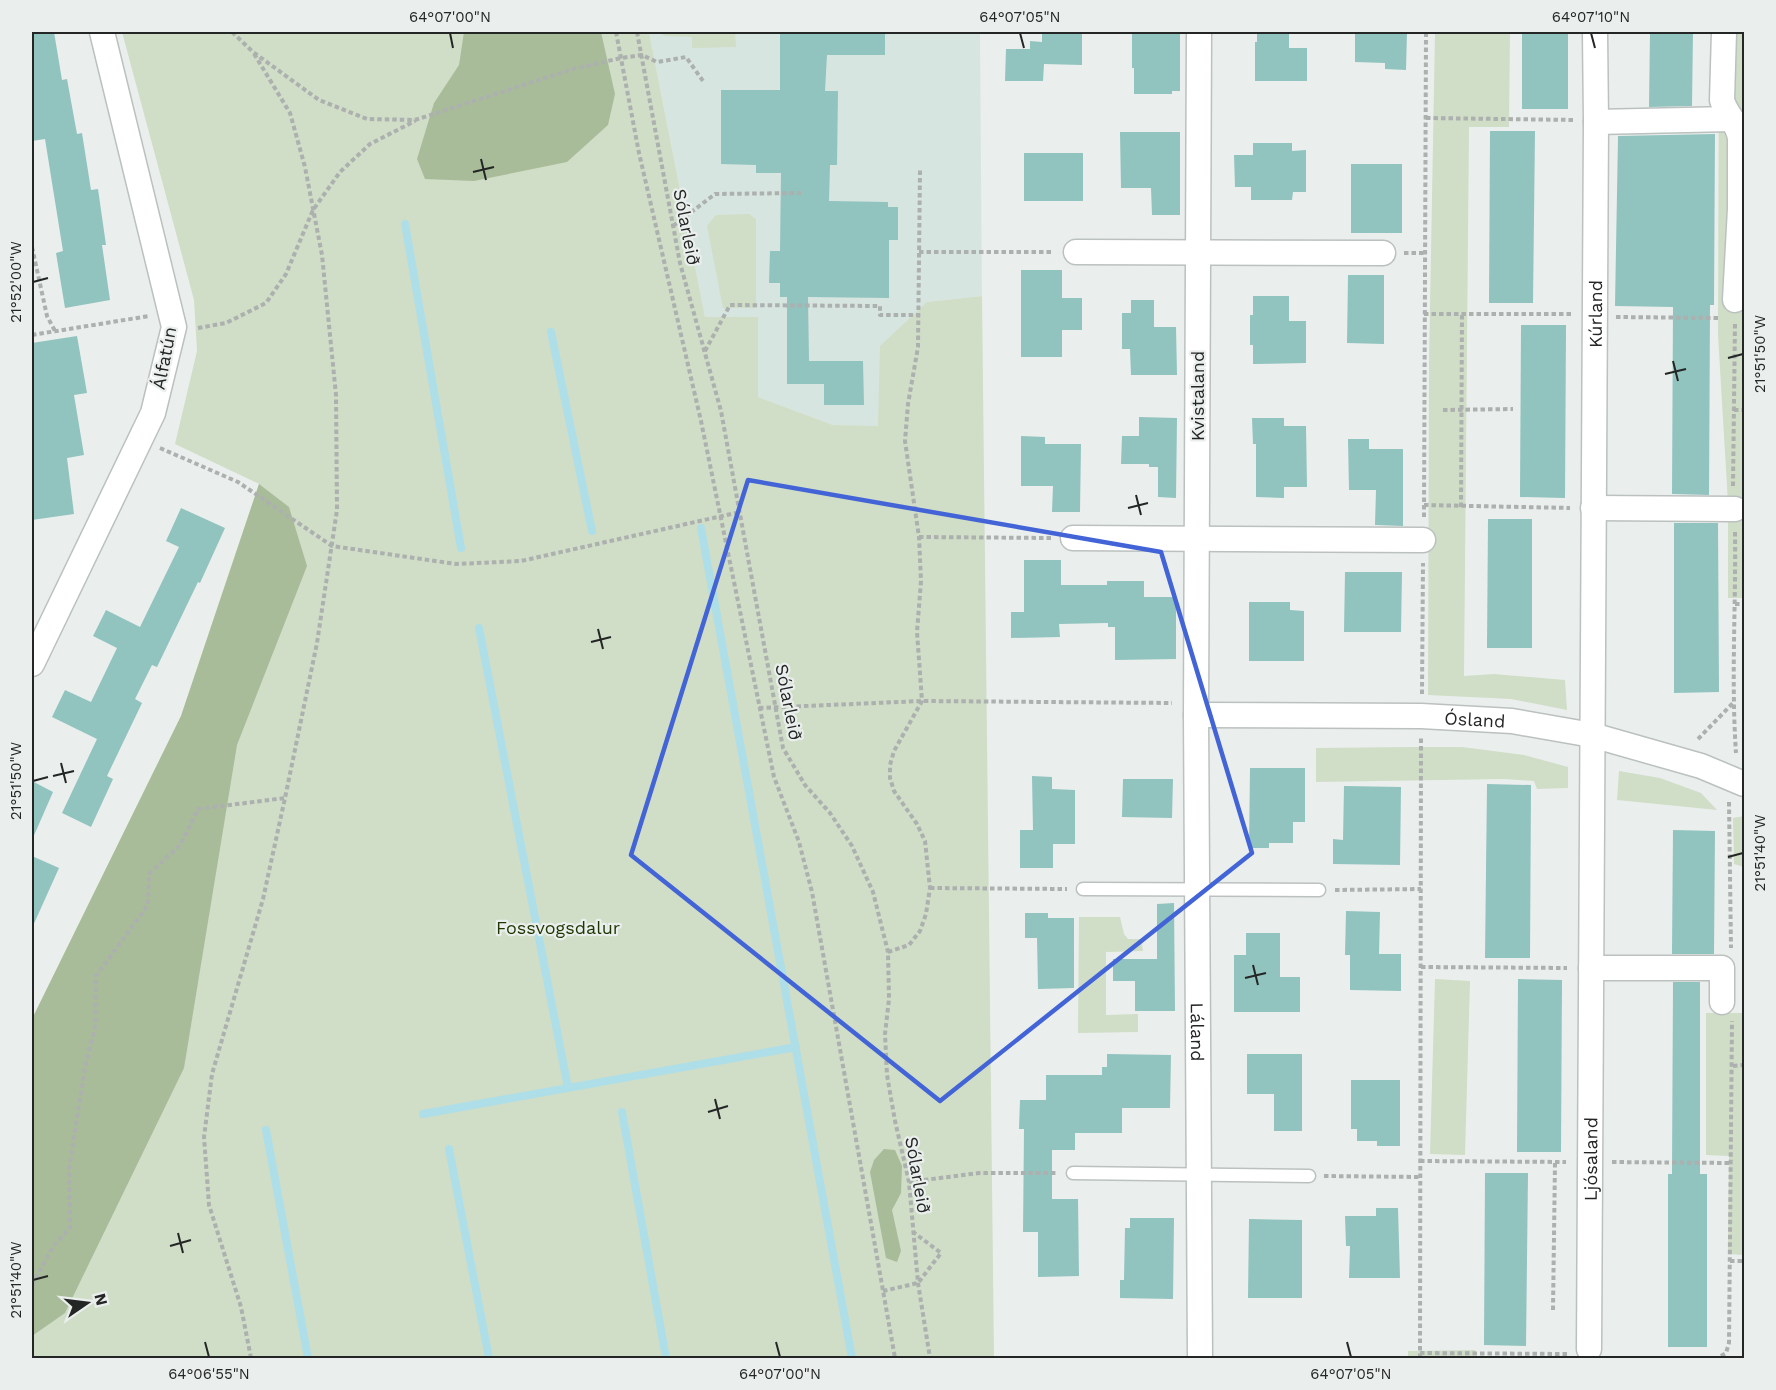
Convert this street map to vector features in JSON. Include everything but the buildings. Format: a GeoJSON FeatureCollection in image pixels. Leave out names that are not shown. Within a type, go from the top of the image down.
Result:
{"type":"FeatureCollection","features":[{"type":"Feature","properties":{"kind":"street","name":"Álfatún"},"geometry":{"type":"LineString","coordinates":[[32,664],[153,413],[174,327],[102,32]]}},
{"type":"Feature","properties":{"kind":"street","name":"Kvistaland"},"geometry":{"type":"LineString","coordinates":[[1197,709],[1199,32]]}},
{"type":"Feature","properties":{"kind":"street","name":"Kúrland"},"geometry":{"type":"LineString","coordinates":[[1592,735],[1596,122],[1594,32]]}},
{"type":"Feature","properties":{"kind":"street"},"geometry":{"type":"LineString","coordinates":[[1724,32],[1722,100],[1725,111],[1740,133],[1740,209],[1735,309]]}},
{"type":"Feature","properties":{"kind":"street"},"geometry":{"type":"LineString","coordinates":[[1596,122],[1731,119]]}},
{"type":"Feature","properties":{"kind":"street"},"geometry":{"type":"LineString","coordinates":[[1076,252],[1383,253]]}},
{"type":"Feature","properties":{"kind":"street"},"geometry":{"type":"LineString","coordinates":[[1593,508],[1735,509]]}},
{"type":"Feature","properties":{"kind":"street"},"geometry":{"type":"LineString","coordinates":[[1072,538],[1423,540]]}},
{"type":"Feature","properties":{"kind":"street","name":"Ósland"},"geometry":{"type":"LineString","coordinates":[[1197,709],[1512,721],[1592,735],[1701,766],[1737,787]]}},
{"type":"Feature","properties":{"kind":"street","name":"Láland"},"geometry":{"type":"LineString","coordinates":[[1197,709],[1200,1359]]}},
{"type":"Feature","properties":{"kind":"street","name":"Ljósaland"},"geometry":{"type":"LineString","coordinates":[[1581,1352],[1591,968],[1592,735]]}},
{"type":"Feature","properties":{"kind":"street"},"geometry":{"type":"LineString","coordinates":[[1591,968],[1722,968],[1727,1010]]}},
{"type":"Feature","properties":{"kind":"lane"},"geometry":{"type":"LineString","coordinates":[[1083,889],[1319,890]]}},
{"type":"Feature","properties":{"kind":"lane"},"geometry":{"type":"LineString","coordinates":[[1073,1173],[1309,1176]]}},
{"type":"Feature","properties":{"kind":"path"},"geometry":{"type":"LineString","coordinates":[[232,32],[253,52],[319,100],[367,119],[415,120]]}},
{"type":"Feature","properties":{"kind":"path","name":"Sólarleið"},"geometry":{"type":"LineString","coordinates":[[616,32],[641,163],[694,388],[774,777],[799,842],[812,892],[895,1359]]}},
{"type":"Feature","properties":{"kind":"path","name":"Sólarleið"},"geometry":{"type":"LineString","coordinates":[[637,32],[672,226],[686,287],[720,405],[783,748],[805,785],[830,813],[852,846],[873,892],[888,952],[889,999],[885,1034],[887,1075],[909,1182],[918,1283],[930,1359]]}},
{"type":"Feature","properties":{"kind":"path"},"geometry":{"type":"LineString","coordinates":[[1422,702],[1426,32]]}},
{"type":"Feature","properties":{"kind":"path"},"geometry":{"type":"LineString","coordinates":[[251,1359],[241,1307],[209,1205],[204,1137],[212,1074],[263,899],[285,798],[317,643],[337,510],[336,395],[322,255],[314,210],[290,113],[253,52]]}},
{"type":"Feature","properties":{"kind":"path"},"geometry":{"type":"LineString","coordinates":[[174,327],[202,329],[226,323],[266,303],[286,274],[314,210],[340,172],[370,144],[415,120],[573,69],[642,55],[657,62],[686,57],[703,81]]}},
{"type":"Feature","properties":{"kind":"path"},"geometry":{"type":"LineString","coordinates":[[1426,118],[1561,119],[1596,122]]}},
{"type":"Feature","properties":{"kind":"path"},"geometry":{"type":"LineString","coordinates":[[888,952],[909,945],[920,931],[926,914],[930,888],[925,841],[917,824],[894,791],[890,778],[890,765],[894,751],[922,701],[917,632],[921,581],[919,537],[905,441],[908,404],[918,347],[920,170]]}},
{"type":"Feature","properties":{"kind":"path"},"geometry":{"type":"LineString","coordinates":[[672,226],[715,194],[801,193]]}},
{"type":"Feature","properties":{"kind":"path"},"geometry":{"type":"LineString","coordinates":[[32,248],[47,316],[55,332]]}},
{"type":"Feature","properties":{"kind":"path"},"geometry":{"type":"LineString","coordinates":[[919,252],[1076,252]]}},
{"type":"Feature","properties":{"kind":"path"},"geometry":{"type":"LineString","coordinates":[[705,351],[730,305],[880,306],[880,315],[918,315]]}},
{"type":"Feature","properties":{"kind":"path"},"geometry":{"type":"LineString","coordinates":[[1605,316],[1735,309],[1733,493],[1736,604],[1733,702],[1736,753]]}},
{"type":"Feature","properties":{"kind":"path"},"geometry":{"type":"LineString","coordinates":[[1461,507],[1462,313]]}},
{"type":"Feature","properties":{"kind":"path"},"geometry":{"type":"LineString","coordinates":[[1424,314],[1572,314]]}},
{"type":"Feature","properties":{"kind":"path"},"geometry":{"type":"LineString","coordinates":[[32,336],[146,316]]}},
{"type":"Feature","properties":{"kind":"path"},"geometry":{"type":"LineString","coordinates":[[1443,410],[1514,409]]}},
{"type":"Feature","properties":{"kind":"path"},"geometry":{"type":"LineString","coordinates":[[1734,411],[1744,410]]}},
{"type":"Feature","properties":{"kind":"path"},"geometry":{"type":"LineString","coordinates":[[140,439],[238,482],[332,546],[456,564],[521,561],[740,512]]}},
{"type":"Feature","properties":{"kind":"path"},"geometry":{"type":"LineString","coordinates":[[1424,506],[1593,508]]}},
{"type":"Feature","properties":{"kind":"path"},"geometry":{"type":"LineString","coordinates":[[919,537],[1072,538]]}},
{"type":"Feature","properties":{"kind":"path"},"geometry":{"type":"LineString","coordinates":[[1736,604],[1744,604]]}},
{"type":"Feature","properties":{"kind":"path"},"geometry":{"type":"LineString","coordinates":[[759,708],[922,701],[1197,709]]}},
{"type":"Feature","properties":{"kind":"path"},"geometry":{"type":"LineString","coordinates":[[1698,739],[1733,702]]}},
{"type":"Feature","properties":{"kind":"path"},"geometry":{"type":"LineString","coordinates":[[1420,1359],[1422,728]]}},
{"type":"Feature","properties":{"kind":"path"},"geometry":{"type":"LineString","coordinates":[[1731,958],[1737,787]]}},
{"type":"Feature","properties":{"kind":"path"},"geometry":{"type":"LineString","coordinates":[[32,1285],[54,1245],[70,1228],[69,1169],[85,1067],[95,1027],[96,976],[148,904],[149,874],[180,844],[198,809],[285,798]]}},
{"type":"Feature","properties":{"kind":"path"},"geometry":{"type":"LineString","coordinates":[[930,888],[1083,889]]}},
{"type":"Feature","properties":{"kind":"path"},"geometry":{"type":"LineString","coordinates":[[1319,890],[1422,889]]}},
{"type":"Feature","properties":{"kind":"path"},"geometry":{"type":"LineString","coordinates":[[1421,967],[1591,968]]}},
{"type":"Feature","properties":{"kind":"path"},"geometry":{"type":"LineString","coordinates":[[1721,1356],[1726,1353],[1729,1343],[1733,1065],[1727,1010]]}},
{"type":"Feature","properties":{"kind":"path"},"geometry":{"type":"LineString","coordinates":[[1733,1065],[1744,1065]]}},
{"type":"Feature","properties":{"kind":"path"},"geometry":{"type":"LineString","coordinates":[[1420,1161],[1571,1162]]}},
{"type":"Feature","properties":{"kind":"path"},"geometry":{"type":"LineString","coordinates":[[1553,1310],[1555,1162]]}},
{"type":"Feature","properties":{"kind":"path"},"geometry":{"type":"LineString","coordinates":[[1601,1162],[1731,1163]]}},
{"type":"Feature","properties":{"kind":"path"},"geometry":{"type":"LineString","coordinates":[[909,1182],[979,1173],[1073,1173]]}},
{"type":"Feature","properties":{"kind":"path"},"geometry":{"type":"LineString","coordinates":[[1309,1176],[1420,1176]]}},
{"type":"Feature","properties":{"kind":"path"},"geometry":{"type":"LineString","coordinates":[[883,1291],[918,1283],[941,1253],[913,1232]]}},
{"type":"Feature","properties":{"kind":"path"},"geometry":{"type":"LineString","coordinates":[[1730,1261],[1744,1261]]}},
{"type":"Feature","properties":{"kind":"path"},"geometry":{"type":"LineString","coordinates":[[1420,1353],[1581,1352]]}},
{"type":"Feature","properties":{"kind":"highlighted area"},"geometry":{"type":"Polygon","coordinates":[[[748,480],[1161,552],[1252,853],[940,1101],[631,855],[748,480]]]}},
{"type":"Feature","properties":{"kind":"shaded area"},"geometry":{"type":"Polygon","coordinates":[[[649,32],[980,32],[982,296],[927,302],[878,427],[833,425],[758,397],[758,317],[705,317],[649,32]]]}},
{"type":"Feature","properties":{"kind":"green space","name":"Fossvogsdalur"},"geometry":{"type":"Polygon","coordinates":[[[122,32],[649,32],[705,317],[758,317],[758,397],[833,425],[878,426],[880,346],[927,302],[982,296],[994,1358],[32,1358],[32,1019],[181,716],[259,484],[175,444],[197,351],[194,300],[122,32]]]}},
{"type":"Feature","properties":{"kind":"green space"},"geometry":{"type":"Polygon","coordinates":[[[464,32],[601,32],[615,94],[608,125],[567,162],[474,181],[425,179],[417,159],[434,103],[459,65],[464,32]]]}},
{"type":"Feature","properties":{"kind":"green space"},"geometry":{"type":"Polygon","coordinates":[[[658,32],[735,32],[736,47],[692,48],[692,37],[665,36],[658,32]]]}},
{"type":"Feature","properties":{"kind":"green space"},"geometry":{"type":"Polygon","coordinates":[[[1435,32],[1510,32],[1509,127],[1469,127],[1464,676],[1494,674],[1565,680],[1567,710],[1511,699],[1428,695],[1429,363],[1435,32]]]}},
{"type":"Feature","properties":{"kind":"green space"},"geometry":{"type":"Polygon","coordinates":[[[1719,32],[1744,32],[1744,598],[1728,598],[1728,503],[1718,335],[1719,32]]]}},
{"type":"Feature","properties":{"kind":"green space"},"geometry":{"type":"Polygon","coordinates":[[[749,214],[756,219],[756,308],[723,308],[707,226],[716,215],[749,214]]]}},
{"type":"Feature","properties":{"kind":"green space"},"geometry":{"type":"Polygon","coordinates":[[[259,484],[289,507],[307,566],[237,745],[184,1068],[65,1313],[32,1336],[32,1019],[181,716],[259,484]]]}},
{"type":"Feature","properties":{"kind":"green space"},"geometry":{"type":"Polygon","coordinates":[[[1462,747],[1524,755],[1568,767],[1568,788],[1537,789],[1534,781],[1504,779],[1316,782],[1316,748],[1462,747]]]}},
{"type":"Feature","properties":{"kind":"green space"},"geometry":{"type":"Polygon","coordinates":[[[1619,771],[1660,778],[1701,793],[1717,810],[1617,800],[1619,771]]]}},
{"type":"Feature","properties":{"kind":"green space"},"geometry":{"type":"Polygon","coordinates":[[[1744,816],[1744,867],[1734,864],[1733,818],[1744,816]]]}},
{"type":"Feature","properties":{"kind":"green space"},"geometry":{"type":"Polygon","coordinates":[[[1079,917],[1120,917],[1124,934],[1128,939],[1141,939],[1143,951],[1106,952],[1106,1015],[1138,1014],[1138,1032],[1078,1033],[1079,917]]]}},
{"type":"Feature","properties":{"kind":"green space"},"geometry":{"type":"Polygon","coordinates":[[[1435,979],[1470,981],[1465,1155],[1430,1154],[1435,979]]]}},
{"type":"Feature","properties":{"kind":"green space"},"geometry":{"type":"Polygon","coordinates":[[[1706,1013],[1744,1013],[1743,1255],[1728,1254],[1729,1156],[1706,1155],[1706,1013]]]}},
{"type":"Feature","properties":{"kind":"green space"},"geometry":{"type":"Polygon","coordinates":[[[884,1149],[895,1150],[902,1166],[901,1193],[892,1210],[901,1251],[897,1262],[886,1258],[870,1172],[874,1160],[884,1149]]]}},
{"type":"Feature","properties":{"kind":"green space"},"geometry":{"type":"Polygon","coordinates":[[[1475,1350],[1476,1358],[1408,1358],[1408,1351],[1475,1350]]]}},
{"type":"Feature","properties":{"kind":"waterway"},"geometry":{"type":"LineString","coordinates":[[405,224],[461,548]]}},
{"type":"Feature","properties":{"kind":"waterway"},"geometry":{"type":"LineString","coordinates":[[551,332],[592,531]]}},
{"type":"Feature","properties":{"kind":"waterway"},"geometry":{"type":"LineString","coordinates":[[701,528],[852,1358]]}},
{"type":"Feature","properties":{"kind":"waterway"},"geometry":{"type":"LineString","coordinates":[[479,628],[568,1088]]}},
{"type":"Feature","properties":{"kind":"waterway"},"geometry":{"type":"LineString","coordinates":[[423,1114],[796,1047]]}},
{"type":"Feature","properties":{"kind":"waterway"},"geometry":{"type":"LineString","coordinates":[[622,1112],[666,1358]]}},
{"type":"Feature","properties":{"kind":"waterway"},"geometry":{"type":"LineString","coordinates":[[266,1130],[308,1358]]}},
{"type":"Feature","properties":{"kind":"waterway"},"geometry":{"type":"LineString","coordinates":[[449,1149],[489,1358]]}}]}
